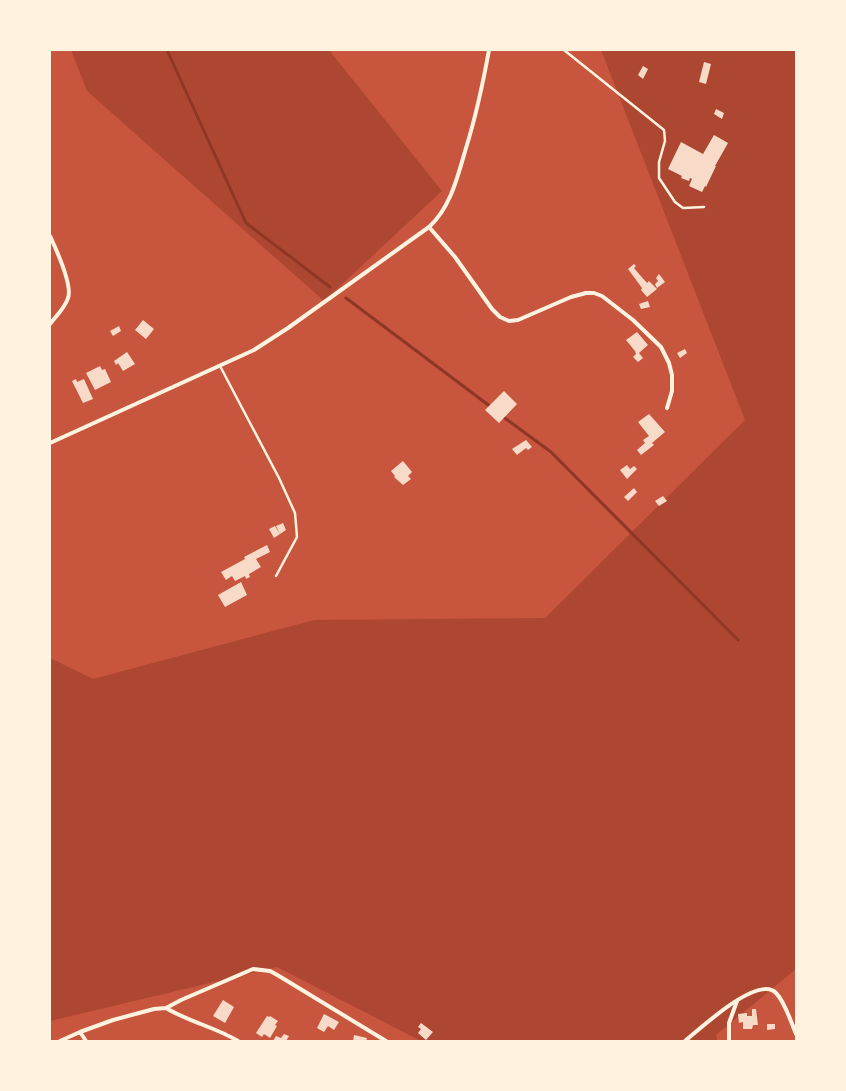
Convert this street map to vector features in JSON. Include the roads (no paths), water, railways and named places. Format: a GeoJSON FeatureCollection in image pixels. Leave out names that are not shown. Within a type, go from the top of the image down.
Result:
{"type":"FeatureCollection","features":[{"type":"Feature","properties":{"kind":"street"},"geometry":{"type":"LineString","coordinates":[[50,442],[254,350],[288,328],[429,227],[442,211],[456,184],[474,121],[489,50]]}},
{"type":"Feature","properties":{"kind":"street"},"geometry":{"type":"LineString","coordinates":[[429,227],[455,257],[492,309],[500,317],[509,321],[518,320],[571,297],[586,293],[594,293],[602,296],[633,320],[661,347],[669,363],[672,375],[672,391],[667,408]]}},
{"type":"Feature","properties":{"kind":"street"},"geometry":{"type":"LineString","coordinates":[[50,236],[64,269],[69,292],[65,304],[50,324]]}},
{"type":"Feature","properties":{"kind":"street"},"geometry":{"type":"LineString","coordinates":[[60,1041],[80,1032],[126,1017],[154,1009],[166,1008],[253,969],[270,972],[279,976],[386,1041]]}},
{"type":"Feature","properties":{"kind":"street"},"geometry":{"type":"LineString","coordinates":[[685,1041],[738,999],[760,989],[769,989],[775,992],[786,1010],[796,1034]]}},
{"type":"Feature","properties":{"kind":"street"},"geometry":{"type":"LineString","coordinates":[[729,1041],[729,1023],[738,999]]}},
{"type":"Feature","properties":{"kind":"street"},"geometry":{"type":"LineString","coordinates":[[166,1008],[179,1016],[227,1034],[238,1041]]}},
{"type":"Feature","properties":{"kind":"street"},"geometry":{"type":"LineString","coordinates":[[80,1032],[86,1041]]}},
{"type":"Feature","properties":{"kind":"lane"},"geometry":{"type":"LineString","coordinates":[[564,50],[664,130],[665,140],[659,162],[659,178],[675,202],[684,208],[704,208]]}},
{"type":"Feature","properties":{"kind":"lane"},"geometry":{"type":"LineString","coordinates":[[220,366],[279,478],[295,513],[297,537],[276,576]]}},
{"type":"Feature","properties":{"kind":"waterway"},"geometry":{"type":"LineString","coordinates":[[167,50],[246,223],[330,287]]}},
{"type":"Feature","properties":{"kind":"waterway"},"geometry":{"type":"LineString","coordinates":[[346,298],[491,407]]}},
{"type":"Feature","properties":{"kind":"waterway"},"geometry":{"type":"LineString","coordinates":[[502,416],[551,452],[738,640]]}}]}
